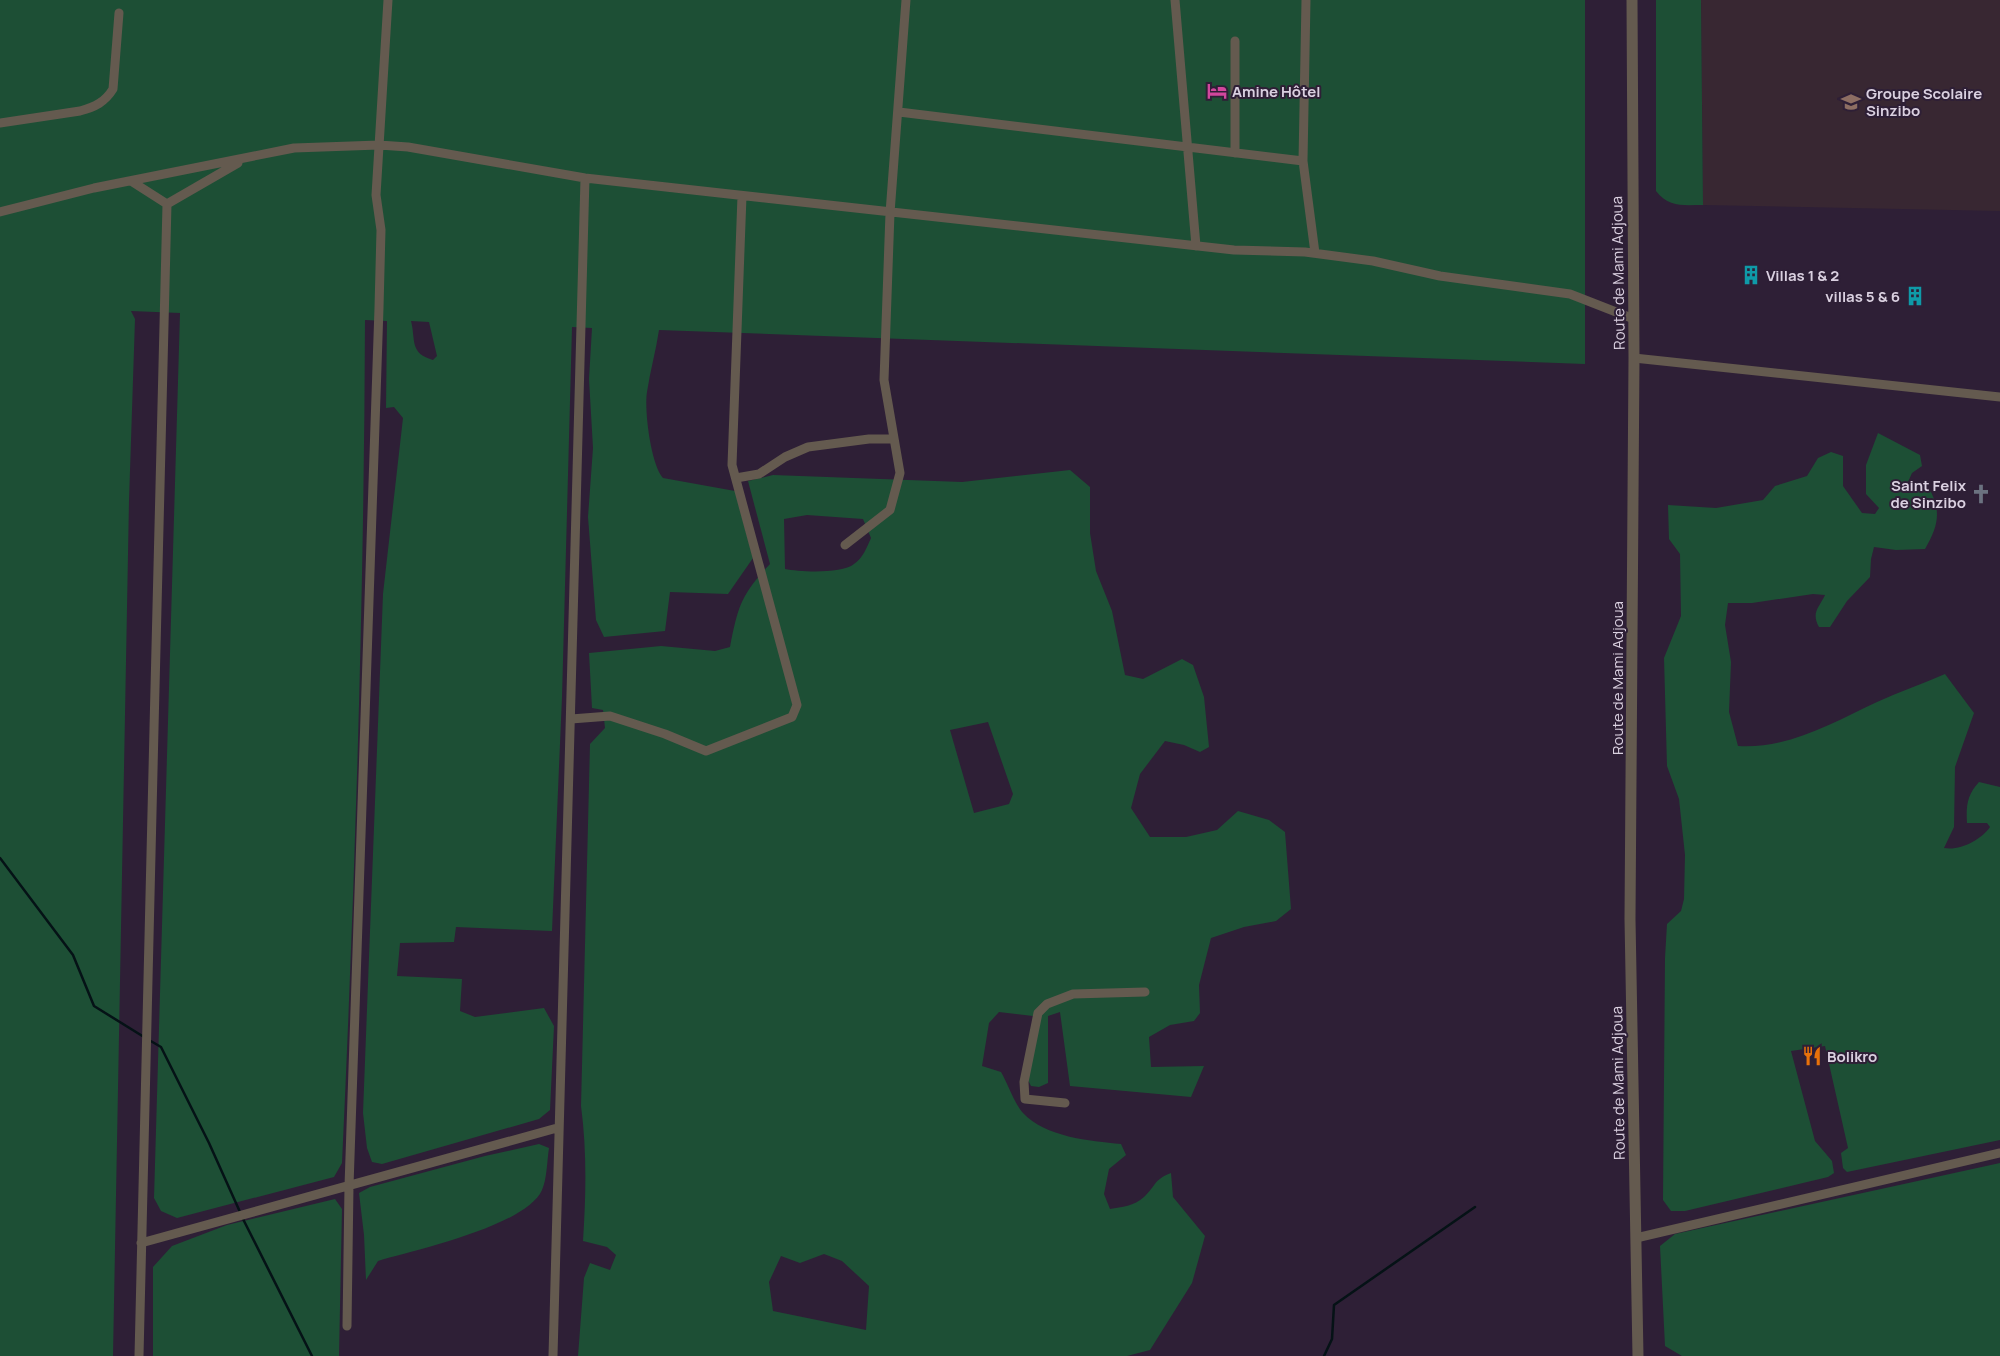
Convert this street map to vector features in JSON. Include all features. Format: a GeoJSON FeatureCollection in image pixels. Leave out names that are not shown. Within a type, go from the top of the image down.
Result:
{"type":"FeatureCollection","features":[{"type":"Feature","properties":{"kind":"street"},"geometry":{"type":"LineString","coordinates":[[347,1326],[349,1186],[381,230],[376,195],[388,0]]}},
{"type":"Feature","properties":{"kind":"street"},"geometry":{"type":"LineString","coordinates":[[845,545],[890,510],[900,473],[884,380],[890,213],[906,0]]}},
{"type":"Feature","properties":{"kind":"street"},"geometry":{"type":"LineString","coordinates":[[1175,0],[1196,246]]}},
{"type":"Feature","properties":{"kind":"street"},"geometry":{"type":"LineString","coordinates":[[1306,0],[1303,161],[1315,253]]}},
{"type":"Feature","properties":{"kind":"street","name":"Route de Mami Adjoua"},"geometry":{"type":"LineString","coordinates":[[1632,0],[1634,358],[1630,919],[1638,1356]]}},
{"type":"Feature","properties":{"kind":"street"},"geometry":{"type":"LineString","coordinates":[[0,123],[80,112],[92,108],[108,97],[113,89],[119,12]]}},
{"type":"Feature","properties":{"kind":"street"},"geometry":{"type":"LineString","coordinates":[[1234,153],[1235,41]]}},
{"type":"Feature","properties":{"kind":"street"},"geometry":{"type":"LineString","coordinates":[[899,112],[1303,161]]}},
{"type":"Feature","properties":{"kind":"street"},"geometry":{"type":"LineString","coordinates":[[0,212],[94,188],[294,148],[379,145],[408,147],[585,178],[1196,246],[1234,250],[1315,253],[1373,261],[1440,276],[1570,294],[1634,319]]}},
{"type":"Feature","properties":{"kind":"street"},"geometry":{"type":"LineString","coordinates":[[166,204],[246,158]]}},
{"type":"Feature","properties":{"kind":"street"},"geometry":{"type":"LineString","coordinates":[[553,1356],[557,1128],[571,720],[585,178]]}},
{"type":"Feature","properties":{"kind":"street"},"geometry":{"type":"LineString","coordinates":[[131,181],[166,204]]}},
{"type":"Feature","properties":{"kind":"street"},"geometry":{"type":"LineString","coordinates":[[571,720],[610,716],[665,734],[706,751],[792,718],[797,705],[732,465],[742,196]]}},
{"type":"Feature","properties":{"kind":"street"},"geometry":{"type":"LineString","coordinates":[[139,1356],[166,204]]}},
{"type":"Feature","properties":{"kind":"street"},"geometry":{"type":"LineString","coordinates":[[1634,358],[2000,397]]}},
{"type":"Feature","properties":{"kind":"street"},"geometry":{"type":"LineString","coordinates":[[736,478],[759,474],[785,457],[808,447],[869,439],[894,439]]}},
{"type":"Feature","properties":{"kind":"street"},"geometry":{"type":"LineString","coordinates":[[1064,1103],[1025,1099],[1024,1082],[1038,1013],[1047,1004],[1073,994],[1145,992]]}},
{"type":"Feature","properties":{"kind":"street"},"geometry":{"type":"LineString","coordinates":[[141,1243],[557,1128]]}},
{"type":"Feature","properties":{"kind":"street"},"geometry":{"type":"LineString","coordinates":[[1636,1238],[2000,1153]]}},
{"type":"Feature","properties":{"kind":"shaded area","name":"Groupe Scolaire Sinzibo"},"geometry":{"type":"Polygon","coordinates":[[[1701,0],[2000,0],[2000,211],[1703,205],[1701,0]]]}},
{"type":"Feature","properties":{"kind":"green space"},"geometry":{"type":"Polygon","coordinates":[[[0,0],[1585,0],[1585,364],[659,330],[646,400],[649,437],[655,462],[663,478],[735,491],[753,558],[728,594],[670,592],[665,631],[604,637],[596,620],[588,517],[593,448],[589,379],[592,328],[572,327],[562,697],[552,931],[456,927],[454,942],[400,943],[397,976],[462,979],[460,1011],[475,1017],[544,1008],[554,1026],[550,1110],[539,1119],[382,1164],[372,1162],[367,1148],[363,1113],[383,594],[403,418],[394,407],[386,408],[387,321],[365,320],[358,742],[342,1163],[334,1177],[177,1218],[161,1211],[154,1198],[180,313],[131,311],[135,319],[129,501],[113,1356],[0,1356],[0,0]],[[411,321],[417,350],[420,354],[433,360],[437,356],[429,322],[411,321]]]}},
{"type":"Feature","properties":{"kind":"green space"},"geometry":{"type":"Polygon","coordinates":[[[1656,0],[1701,0],[1703,205],[1672,203],[1656,191],[1656,0]]]}},
{"type":"Feature","properties":{"kind":"green space"},"geometry":{"type":"Polygon","coordinates":[[[1878,433],[1920,455],[1922,466],[1912,473],[1908,482],[1913,487],[1929,488],[1936,504],[1937,512],[1933,533],[1925,549],[1896,550],[1874,547],[1870,577],[1847,601],[1830,627],[1819,627],[1816,618],[1817,610],[1825,595],[1813,594],[1752,603],[1728,603],[1725,625],[1731,662],[1729,712],[1738,746],[1757,746],[1775,743],[1810,733],[1885,698],[1945,674],[1974,713],[1955,767],[1954,827],[1944,848],[1957,848],[1970,844],[1986,832],[1990,827],[1987,823],[1967,823],[1968,801],[1979,782],[2000,787],[2000,1140],[1847,1172],[1843,1168],[1841,1153],[1848,1148],[1825,1046],[1791,1051],[1815,1141],[1832,1161],[1834,1173],[1828,1177],[1685,1211],[1671,1211],[1663,1200],[1665,958],[1667,924],[1681,911],[1684,899],[1685,855],[1679,799],[1667,766],[1664,658],[1681,616],[1680,554],[1669,539],[1668,505],[1716,508],[1763,500],[1775,486],[1807,476],[1818,458],[1831,452],[1843,456],[1843,486],[1862,513],[1875,514],[1879,508],[1866,494],[1866,465],[1878,433]]]}},
{"type":"Feature","properties":{"kind":"green space"},"geometry":{"type":"Polygon","coordinates":[[[1070,470],[1090,487],[1090,533],[1096,571],[1112,611],[1125,675],[1143,679],[1182,659],[1193,665],[1204,697],[1209,747],[1200,752],[1184,745],[1165,741],[1140,774],[1131,808],[1150,837],[1186,837],[1217,830],[1238,811],[1269,820],[1285,832],[1291,909],[1276,921],[1244,927],[1211,938],[1199,985],[1200,1013],[1194,1021],[1170,1025],[1149,1037],[1151,1067],[1204,1066],[1191,1097],[1070,1086],[1060,1012],[1048,1016],[1048,1083],[1039,1087],[1031,1086],[1028,1080],[1033,1016],[999,1012],[989,1023],[982,1066],[1001,1072],[1023,1113],[1043,1128],[1056,1133],[1082,1139],[1121,1144],[1126,1155],[1109,1169],[1104,1194],[1110,1209],[1128,1206],[1136,1202],[1144,1197],[1158,1181],[1171,1173],[1173,1197],[1205,1236],[1192,1283],[1150,1350],[1127,1356],[578,1356],[584,1278],[590,1263],[610,1270],[616,1255],[607,1247],[583,1241],[585,1173],[581,1106],[590,744],[605,728],[603,710],[592,708],[589,653],[661,646],[715,651],[730,647],[742,602],[753,584],[770,564],[748,481],[773,475],[962,482],[1070,470]],[[807,515],[784,519],[785,569],[831,571],[848,567],[860,559],[871,538],[863,519],[807,515]],[[988,722],[950,730],[974,813],[1009,804],[1013,794],[988,722]],[[824,1254],[800,1263],[781,1256],[769,1282],[773,1311],[866,1330],[869,1286],[842,1261],[824,1254]]]}},
{"type":"Feature","properties":{"kind":"green space"},"geometry":{"type":"Polygon","coordinates":[[[539,1144],[549,1148],[547,1170],[542,1190],[532,1203],[515,1215],[468,1235],[378,1261],[366,1280],[364,1235],[359,1193],[370,1187],[485,1156],[539,1144]]]}},
{"type":"Feature","properties":{"kind":"green space"},"geometry":{"type":"Polygon","coordinates":[[[2000,1163],[2000,1356],[1682,1356],[1665,1346],[1660,1246],[1675,1234],[2000,1163]]]}},
{"type":"Feature","properties":{"kind":"green space"},"geometry":{"type":"Polygon","coordinates":[[[335,1199],[342,1209],[339,1356],[153,1356],[153,1267],[172,1246],[227,1225],[335,1199]]]}},
{"type":"Feature","properties":{"kind":"waterway"},"geometry":{"type":"LineString","coordinates":[[0,858],[73,955],[94,1006],[144,1037]]}},
{"type":"Feature","properties":{"kind":"waterway"},"geometry":{"type":"LineString","coordinates":[[149,1040],[161,1047],[209,1143],[240,1212]]}},
{"type":"Feature","properties":{"kind":"waterway"},"geometry":{"type":"LineString","coordinates":[[1324,1356],[1332,1339],[1334,1305],[1475,1207]]}},
{"type":"Feature","properties":{"kind":"waterway"},"geometry":{"type":"LineString","coordinates":[[242,1217],[312,1356]]}},
{"type":"Feature","properties":{"kind":"place","name":"Amine Hôtel"},"geometry":{"type":"Point","coordinates":[1217,91]}},
{"type":"Feature","properties":{"kind":"place","name":"Groupe Scolaire Sinzibo"},"geometry":{"type":"Point","coordinates":[1851,102]}},
{"type":"Feature","properties":{"kind":"place","name":"Villas 1 & 2"},"geometry":{"type":"Point","coordinates":[1751,275]}},
{"type":"Feature","properties":{"kind":"place","name":"villas 5 & 6"},"geometry":{"type":"Point","coordinates":[1915,296]}},
{"type":"Feature","properties":{"kind":"place","name":"Saint Felix de Sinzibo"},"geometry":{"type":"Point","coordinates":[1981,494]}},
{"type":"Feature","properties":{"kind":"place","name":"Bolikro"},"geometry":{"type":"Point","coordinates":[1812,1056]}}]}
